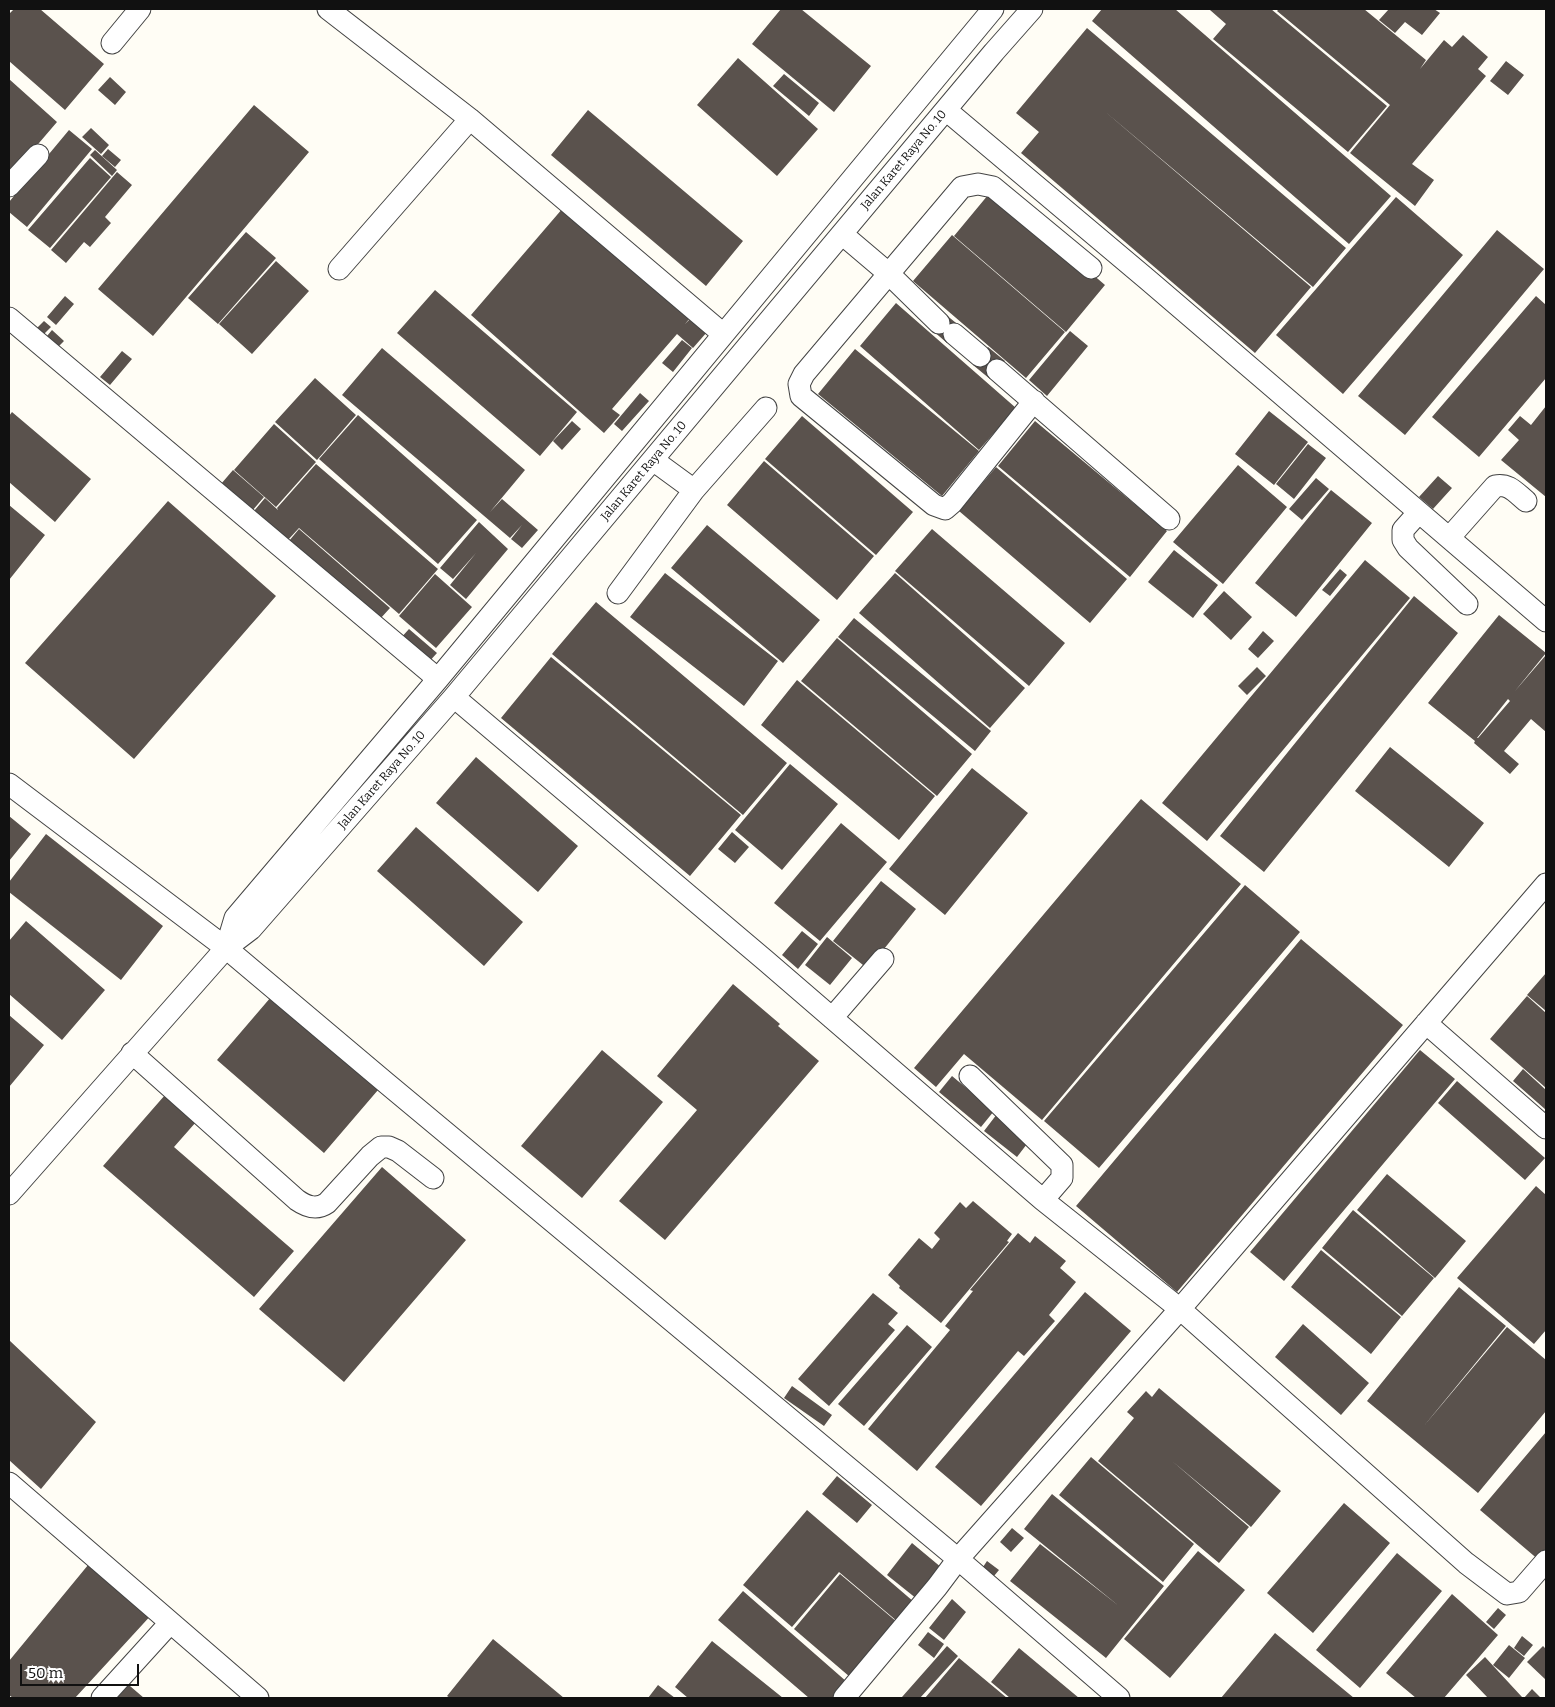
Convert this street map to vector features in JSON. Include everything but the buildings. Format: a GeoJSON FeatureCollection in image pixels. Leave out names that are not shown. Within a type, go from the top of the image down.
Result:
{"type":"FeatureCollection","features":[{"type":"Feature","properties":{"kind":"street"},"geometry":{"type":"LineString","coordinates":[[112,43],[140,9]]}},
{"type":"Feature","properties":{"kind":"street"},"geometry":{"type":"LineString","coordinates":[[328,9],[470,119],[723,334]]}},
{"type":"Feature","properties":{"kind":"street","name":"Jalan Karet Raya No. 10"},"geometry":{"type":"LineString","coordinates":[[243,924],[438,679],[993,9]]}},
{"type":"Feature","properties":{"kind":"street","name":"Jalan Karet Raya No. 10"},"geometry":{"type":"LineString","coordinates":[[243,924],[454,697],[1032,9]]}},
{"type":"Feature","properties":{"kind":"street"},"geometry":{"type":"LineString","coordinates":[[946,110],[1545,619]]}},
{"type":"Feature","properties":{"kind":"street"},"geometry":{"type":"LineString","coordinates":[[339,270],[470,119]]}},
{"type":"Feature","properties":{"kind":"street"},"geometry":{"type":"LineString","coordinates":[[9,186],[38,155]]}},
{"type":"Feature","properties":{"kind":"street"},"geometry":{"type":"LineString","coordinates":[[1034,402],[952,503],[945,509],[934,506],[801,396],[799,384],[804,374],[962,187],[978,184],[993,187],[1091,268]]}},
{"type":"Feature","properties":{"kind":"street"},"geometry":{"type":"LineString","coordinates":[[842,234],[888,273],[946,328],[980,356]]}},
{"type":"Feature","properties":{"kind":"street"},"geometry":{"type":"LineString","coordinates":[[9,318],[438,679]]}},
{"type":"Feature","properties":{"kind":"street"},"geometry":{"type":"LineString","coordinates":[[997,370],[1169,519]]}},
{"type":"Feature","properties":{"kind":"street"},"geometry":{"type":"LineString","coordinates":[[618,593],[694,490],[766,408]]}},
{"type":"Feature","properties":{"kind":"street"},"geometry":{"type":"LineString","coordinates":[[653,460],[694,490]]}},
{"type":"Feature","properties":{"kind":"street"},"geometry":{"type":"LineString","coordinates":[[1449,538],[1495,486],[1502,484],[1508,486],[1526,501]]}},
{"type":"Feature","properties":{"kind":"street"},"geometry":{"type":"LineString","coordinates":[[1419,512],[1403,530],[1403,540],[1408,548],[1467,604]]}},
{"type":"Feature","properties":{"kind":"street"},"geometry":{"type":"LineString","coordinates":[[454,697],[1043,1200],[1180,1309],[1466,1563],[1500,1590],[1507,1594],[1520,1592],[1546,1561]]}},
{"type":"Feature","properties":{"kind":"street"},"geometry":{"type":"LineString","coordinates":[[9,784],[226,948],[958,1559],[1119,1698]]}},
{"type":"Feature","properties":{"kind":"street"},"geometry":{"type":"LineString","coordinates":[[844,1698],[937,1587],[958,1559],[1180,1309],[1546,884]]}},
{"type":"Feature","properties":{"kind":"street"},"geometry":{"type":"LineString","coordinates":[[9,1194],[226,948],[243,924]]}},
{"type":"Feature","properties":{"kind":"street"},"geometry":{"type":"LineString","coordinates":[[832,1018],[883,960]]}},
{"type":"Feature","properties":{"kind":"street"},"geometry":{"type":"LineString","coordinates":[[1426,1023],[1546,1128]]}},
{"type":"Feature","properties":{"kind":"street"},"geometry":{"type":"LineString","coordinates":[[132,1053],[306,1206],[322,1206],[327,1203],[370,1156],[381,1147],[389,1147],[398,1151],[433,1178]]}},
{"type":"Feature","properties":{"kind":"street"},"geometry":{"type":"LineString","coordinates":[[970,1076],[1062,1165],[1062,1178],[1043,1200]]}},
{"type":"Feature","properties":{"kind":"street"},"geometry":{"type":"LineString","coordinates":[[9,1483],[258,1698]]}},
{"type":"Feature","properties":{"kind":"street"},"geometry":{"type":"LineString","coordinates":[[102,1698],[170,1623]]}}]}
